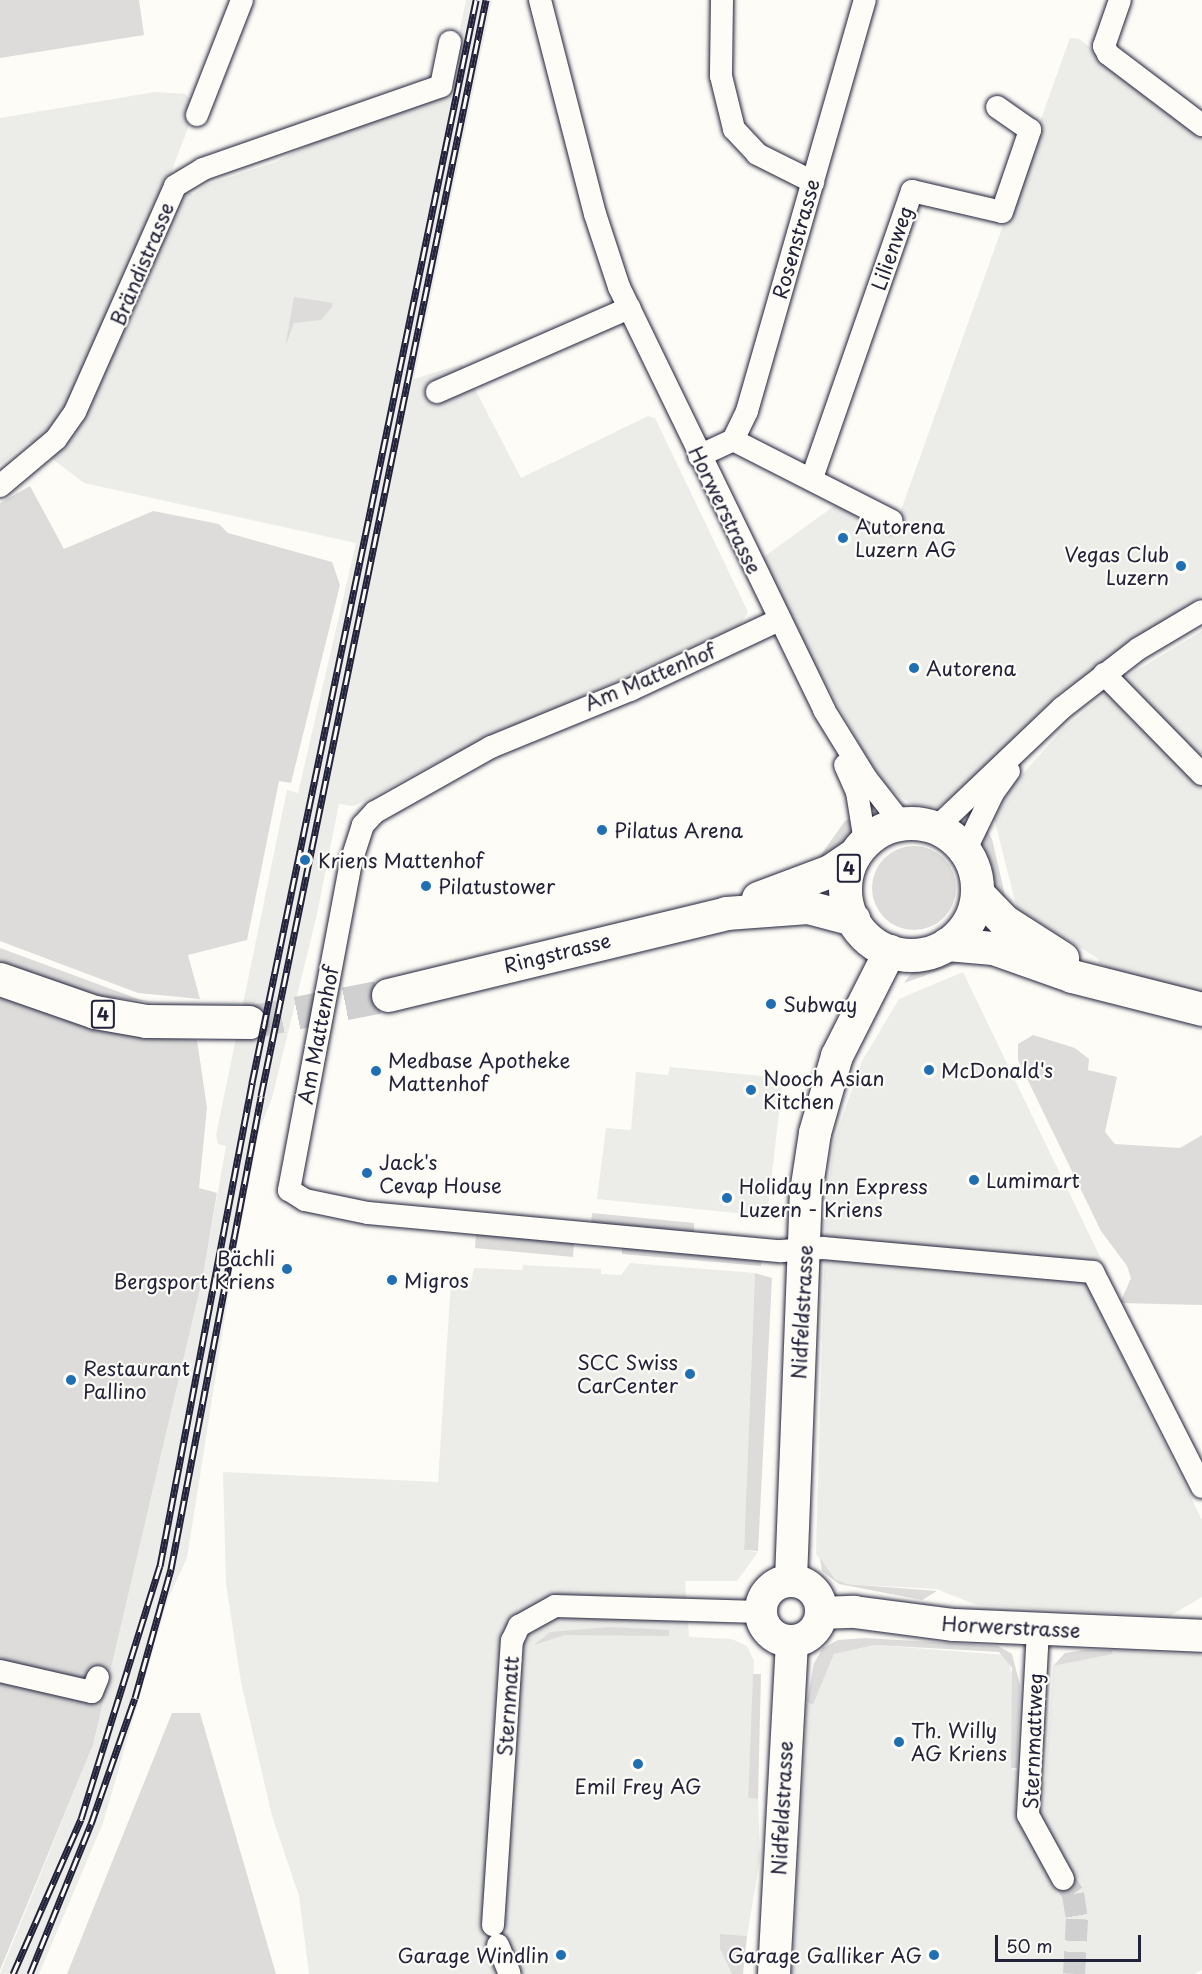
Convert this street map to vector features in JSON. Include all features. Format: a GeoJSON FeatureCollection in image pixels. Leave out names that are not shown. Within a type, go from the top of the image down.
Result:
{"type":"FeatureCollection","features":[{"type":"Feature","properties":{"kind":"main road"},"geometry":{"type":"LineString","coordinates":[[902,824],[936,828],[965,851],[976,875],[977,893]]}},
{"type":"Feature","properties":{"kind":"main road","name":"4"},"geometry":{"type":"LineString","coordinates":[[902,824],[860,849],[845,887],[853,919],[868,939],[890,951],[923,954],[947,944],[970,918],[977,893]]}},
{"type":"Feature","properties":{"kind":"main road","name":"Ringstrasse"},"geometry":{"type":"LineString","coordinates":[[388,995],[726,913],[830,871],[860,849]]}},
{"type":"Feature","properties":{"kind":"main road","name":"4"},"geometry":{"type":"LineString","coordinates":[[977,893],[1004,921],[1084,976]]}},
{"type":"Feature","properties":{"kind":"main road","name":"Ringstrasse"},"geometry":{"type":"LineString","coordinates":[[726,913],[808,907],[853,919]]}},
{"type":"Feature","properties":{"kind":"main road","name":"4"},"geometry":{"type":"LineString","coordinates":[[947,944],[993,948],[1202,1009]]}},
{"type":"Feature","properties":{"kind":"main road","name":"4"},"geometry":{"type":"LineString","coordinates":[[0,979],[94,1012],[139,1020],[185,1025],[249,1022]]}},
{"type":"Feature","properties":{"kind":"street"},"geometry":{"type":"LineString","coordinates":[[197,115],[242,0]]}},
{"type":"Feature","properties":{"kind":"street","name":"Horwerstrasse"},"geometry":{"type":"LineString","coordinates":[[540,0],[595,214],[629,308],[824,711],[857,792],[860,849]]}},
{"type":"Feature","properties":{"kind":"street"},"geometry":{"type":"LineString","coordinates":[[722,0],[721,76],[734,129],[757,154],[813,182]]}},
{"type":"Feature","properties":{"kind":"street","name":"Rosenstrasse"},"geometry":{"type":"LineString","coordinates":[[733,440],[747,411],[865,0]]}},
{"type":"Feature","properties":{"kind":"street"},"geometry":{"type":"LineString","coordinates":[[1119,0],[1104,46],[1108,54],[1202,125]]}},
{"type":"Feature","properties":{"kind":"street","name":"Brändistrasse"},"geometry":{"type":"LineString","coordinates":[[0,486],[56,440],[75,412],[176,186],[203,169],[441,86],[450,42]]}},
{"type":"Feature","properties":{"kind":"street","name":"Lilienweg"},"geometry":{"type":"LineString","coordinates":[[812,478],[912,191],[1002,212],[1030,130],[997,107]]}},
{"type":"Feature","properties":{"kind":"street"},"geometry":{"type":"LineString","coordinates":[[437,392],[629,308]]}},
{"type":"Feature","properties":{"kind":"street"},"geometry":{"type":"LineString","coordinates":[[699,456],[733,440],[812,478],[892,521]]}},
{"type":"Feature","properties":{"kind":"street"},"geometry":{"type":"LineString","coordinates":[[936,828],[1045,724],[1104,674],[1202,611]]}},
{"type":"Feature","properties":{"kind":"street","name":"Am Mattenhof"},"geometry":{"type":"LineString","coordinates":[[779,620],[630,690],[491,747],[375,812],[363,825],[351,862],[289,1190],[305,1200],[368,1213],[773,1251],[806,1250]]}},
{"type":"Feature","properties":{"kind":"street"},"geometry":{"type":"LineString","coordinates":[[1104,674],[1202,774]]}},
{"type":"Feature","properties":{"kind":"street","name":"Horwerstrasse"},"geometry":{"type":"LineString","coordinates":[[824,711],[866,778],[902,824]]}},
{"type":"Feature","properties":{"kind":"street"},"geometry":{"type":"LineString","coordinates":[[965,851],[993,793],[1045,724]]}},
{"type":"Feature","properties":{"kind":"street","name":"Nidfeldstrasse"},"geometry":{"type":"LineString","coordinates":[[791,1580],[806,1250],[806,1192],[820,1105],[837,1056],[890,951]]}},
{"type":"Feature","properties":{"kind":"street"},"geometry":{"type":"LineString","coordinates":[[806,1250],[1093,1272],[1202,1487]]}},
{"type":"Feature","properties":{"kind":"street"},"geometry":{"type":"LineString","coordinates":[[791,1580],[813,1590],[821,1613],[812,1632],[792,1641],[770,1634],[760,1612],[769,1589],[791,1580]]}},
{"type":"Feature","properties":{"kind":"street","name":"Sternmatt"},"geometry":{"type":"LineString","coordinates":[[510,1974],[496,1935],[512,1641],[519,1626],[555,1606],[760,1612]]}},
{"type":"Feature","properties":{"kind":"street","name":"Horwerstrasse"},"geometry":{"type":"LineString","coordinates":[[821,1613],[1038,1630],[1202,1636]]}},
{"type":"Feature","properties":{"kind":"street","name":"Sternmattweg"},"geometry":{"type":"LineString","coordinates":[[1038,1630],[1028,1815],[1063,1879]]}},
{"type":"Feature","properties":{"kind":"street","name":"Nidfeldstrasse"},"geometry":{"type":"LineString","coordinates":[[774,1974],[792,1641]]}},
{"type":"Feature","properties":{"kind":"street"},"geometry":{"type":"LineString","coordinates":[[0,1671],[93,1692],[98,1677]]}},
{"type":"Feature","properties":{"kind":"shaded area"},"geometry":{"type":"Polygon","coordinates":[[[0,0],[139,0],[144,35],[0,58],[0,0]]]}},
{"type":"Feature","properties":{"kind":"shaded area"},"geometry":{"type":"Polygon","coordinates":[[[466,0],[492,0],[414,379],[462,364],[521,478],[648,416],[655,418],[748,612],[740,625],[436,763],[354,806],[339,804],[317,914],[272,1098],[259,1131],[233,1266],[187,1558],[168,1599],[103,1823],[39,1974],[0,1974],[93,1745],[203,1276],[226,1146],[218,1144],[216,1135],[287,790],[298,793],[356,543],[84,483],[29,441],[0,465],[0,118],[155,92],[185,94],[196,107],[170,175],[193,195],[206,185],[276,162],[337,130],[447,91],[466,0]]]}},
{"type":"Feature","properties":{"kind":"shaded area"},"geometry":{"type":"Polygon","coordinates":[[[1070,38],[1079,39],[1202,131],[1202,596],[1058,694],[959,793],[938,807],[913,805],[890,789],[871,764],[797,633],[761,559],[841,501],[895,527],[1070,38]]]}},
{"type":"Feature","properties":{"kind":"shaded area"},"geometry":{"type":"Polygon","coordinates":[[[294,297],[333,303],[321,320],[294,323],[285,347],[294,297]]]}},
{"type":"Feature","properties":{"kind":"shaded area"},"geometry":{"type":"Polygon","coordinates":[[[30,486],[64,549],[153,511],[219,524],[228,533],[332,562],[340,585],[291,783],[279,781],[247,940],[188,955],[200,999],[138,993],[0,941],[0,503],[30,486]]]}},
{"type":"Feature","properties":{"kind":"shaded area"},"geometry":{"type":"Polygon","coordinates":[[[1202,631],[1202,995],[1131,979],[1098,963],[1099,959],[1017,909],[994,818],[1011,787],[1062,730],[1128,676],[1202,631]]]}},
{"type":"Feature","properties":{"kind":"shaded area"},"geometry":{"type":"Polygon","coordinates":[[[856,815],[851,841],[818,859],[845,821],[856,815]]]}},
{"type":"Feature","properties":{"kind":"shaded area"},"geometry":{"type":"Polygon","coordinates":[[[987,830],[992,839],[1006,900],[990,890],[987,880],[980,847],[987,830]]]}},
{"type":"Feature","properties":{"kind":"shaded area"},"geometry":{"type":"Polygon","coordinates":[[[914,846],[930,849],[944,858],[953,872],[956,888],[953,904],[944,918],[930,927],[914,930],[898,927],[884,918],[875,904],[872,888],[875,872],[884,858],[898,849],[914,846]]]}},
{"type":"Feature","properties":{"kind":"shaded area"},"geometry":{"type":"Polygon","coordinates":[[[0,948],[141,1000],[187,1006],[99,996],[0,963],[0,948]]]}},
{"type":"Feature","properties":{"kind":"shaded area"},"geometry":{"type":"Polygon","coordinates":[[[937,956],[966,961],[904,983],[920,962],[937,956]]]}},
{"type":"Feature","properties":{"kind":"shaded area"},"geometry":{"type":"Polygon","coordinates":[[[963,972],[1103,1263],[1092,1295],[1202,1520],[1202,1597],[1168,1617],[977,1605],[936,1589],[847,1584],[835,1579],[816,1554],[826,1206],[834,1141],[862,1061],[899,999],[963,972]]]}},
{"type":"Feature","properties":{"kind":"shaded area"},"geometry":{"type":"Polygon","coordinates":[[[0,995],[148,1036],[197,1040],[207,1108],[199,1188],[217,1193],[203,1276],[93,1745],[0,1970],[0,995]]]}},
{"type":"Feature","properties":{"kind":"shaded area"},"geometry":{"type":"Polygon","coordinates":[[[1033,1035],[1075,1048],[1089,1059],[1088,1070],[1117,1077],[1105,1132],[1115,1144],[1180,1148],[1202,1135],[1202,1305],[1120,1303],[1131,1278],[1127,1266],[1101,1231],[1018,1060],[1018,1044],[1033,1035]]]}},
{"type":"Feature","properties":{"kind":"shaded area"},"geometry":{"type":"Polygon","coordinates":[[[670,1067],[783,1078],[767,1216],[597,1199],[606,1128],[631,1130],[636,1072],[668,1075],[670,1067]]]}},
{"type":"Feature","properties":{"kind":"shaded area"},"geometry":{"type":"Polygon","coordinates":[[[592,1213],[694,1223],[694,1233],[591,1224],[592,1213]]]}},
{"type":"Feature","properties":{"kind":"shaded area"},"geometry":{"type":"Polygon","coordinates":[[[476,1233],[574,1242],[573,1257],[475,1248],[476,1233]]]}},
{"type":"Feature","properties":{"kind":"shaded area"},"geometry":{"type":"Polygon","coordinates":[[[622,1246],[762,1259],[761,1266],[622,1254],[622,1246]]]}},
{"type":"Feature","properties":{"kind":"shaded area"},"geometry":{"type":"Polygon","coordinates":[[[630,1263],[755,1273],[744,1550],[758,1552],[737,1581],[685,1581],[689,1637],[732,1639],[747,1646],[754,1661],[748,1797],[758,1799],[760,1859],[747,1936],[720,1935],[720,1949],[732,1974],[309,1974],[299,1896],[272,1816],[241,1682],[226,1584],[223,1472],[438,1482],[451,1281],[471,1282],[474,1268],[522,1270],[523,1265],[601,1269],[601,1274],[621,1275],[630,1263]]]}},
{"type":"Feature","properties":{"kind":"shaded area"},"geometry":{"type":"Polygon","coordinates":[[[755,1273],[772,1278],[758,1551],[744,1550],[755,1273]]]}},
{"type":"Feature","properties":{"kind":"shaded area"},"geometry":{"type":"Polygon","coordinates":[[[820,1558],[835,1579],[847,1584],[937,1591],[922,1600],[839,1584],[822,1571],[820,1558]]]}},
{"type":"Feature","properties":{"kind":"shaded area"},"geometry":{"type":"Polygon","coordinates":[[[610,1627],[669,1630],[669,1636],[565,1635],[534,1645],[550,1632],[610,1627]]]}},
{"type":"Feature","properties":{"kind":"shaded area"},"geometry":{"type":"Polygon","coordinates":[[[865,1638],[998,1646],[1012,1654],[1020,1685],[1017,1768],[1011,1768],[1012,1668],[999,1652],[875,1645],[834,1654],[813,1705],[807,1702],[814,1663],[823,1648],[838,1640],[865,1638]]]}},
{"type":"Feature","properties":{"kind":"shaded area"},"geometry":{"type":"Polygon","coordinates":[[[875,1645],[1006,1655],[1014,1680],[1012,1769],[1045,1782],[1053,1666],[1113,1654],[1112,1650],[1202,1655],[1202,1970],[1194,1974],[792,1974],[807,1702],[813,1705],[834,1654],[875,1645]]]}},
{"type":"Feature","properties":{"kind":"shaded area"},"geometry":{"type":"Polygon","coordinates":[[[1112,1650],[1113,1654],[1053,1666],[1065,1653],[1112,1650]]]}},
{"type":"Feature","properties":{"kind":"shaded area"},"geometry":{"type":"Polygon","coordinates":[[[753,1674],[761,1674],[758,1799],[748,1798],[753,1674]]]}},
{"type":"Feature","properties":{"kind":"shaded area"},"geometry":{"type":"Polygon","coordinates":[[[172,1713],[200,1713],[276,1974],[67,1974],[172,1713]]]}},
{"type":"Feature","properties":{"kind":"shaded area"},"geometry":{"type":"Polygon","coordinates":[[[720,1934],[747,1936],[743,1974],[732,1974],[720,1949],[720,1934]]]}},
{"type":"Feature","properties":{"kind":"tunnel"},"geometry":{"type":"LineString","coordinates":[[249,1022],[388,995]]}},
{"type":"Feature","properties":{"kind":"tunnel"},"geometry":{"type":"LineString","coordinates":[[1063,1879],[1073,1894],[1077,1919],[1074,1974]]}},
{"type":"Feature","properties":{"kind":"railway"},"geometry":{"type":"LineString","coordinates":[[13,1974],[81,1819],[160,1566],[252,1083],[476,0]]}},
{"type":"Feature","properties":{"kind":"railway"},"geometry":{"type":"LineString","coordinates":[[30,1974],[91,1824],[135,1698],[171,1569],[261,1096],[486,0]]}},
{"type":"Feature","properties":{"kind":"place","name":"Autorena Luzern AG"},"geometry":{"type":"Point","coordinates":[843,538]}},
{"type":"Feature","properties":{"kind":"place","name":"Vegas Club Luzern"},"geometry":{"type":"Point","coordinates":[1181,566]}},
{"type":"Feature","properties":{"kind":"place","name":"Autorena"},"geometry":{"type":"Point","coordinates":[914,668]}},
{"type":"Feature","properties":{"kind":"place","name":"Pilatus Arena"},"geometry":{"type":"Point","coordinates":[602,830]}},
{"type":"Feature","properties":{"kind":"place","name":"Kriens Mattenhof"},"geometry":{"type":"Point","coordinates":[305,860]}},
{"type":"Feature","properties":{"kind":"place","name":"Pilatustower"},"geometry":{"type":"Point","coordinates":[426,886]}},
{"type":"Feature","properties":{"kind":"place","name":"Subway"},"geometry":{"type":"Point","coordinates":[771,1004]}},
{"type":"Feature","properties":{"kind":"place","name":"McDonald's"},"geometry":{"type":"Point","coordinates":[929,1070]}},
{"type":"Feature","properties":{"kind":"place","name":"Medbase Apotheke Mattenhof"},"geometry":{"type":"Point","coordinates":[376,1071]}},
{"type":"Feature","properties":{"kind":"place","name":"Nooch Asian Kitchen"},"geometry":{"type":"Point","coordinates":[751,1090]}},
{"type":"Feature","properties":{"kind":"place","name":"Jack's Cevap House"},"geometry":{"type":"Point","coordinates":[367,1173]}},
{"type":"Feature","properties":{"kind":"place","name":"Lumimart"},"geometry":{"type":"Point","coordinates":[974,1180]}},
{"type":"Feature","properties":{"kind":"place","name":"Holiday Inn Express Luzern - Kriens"},"geometry":{"type":"Point","coordinates":[727,1198]}},
{"type":"Feature","properties":{"kind":"place","name":"Bächli Bergsport Kriens"},"geometry":{"type":"Point","coordinates":[287,1269]}},
{"type":"Feature","properties":{"kind":"place","name":"Migros"},"geometry":{"type":"Point","coordinates":[392,1280]}},
{"type":"Feature","properties":{"kind":"place","name":"SCC Swiss CarCenter"},"geometry":{"type":"Point","coordinates":[690,1374]}},
{"type":"Feature","properties":{"kind":"place","name":"Restaurant Pallino"},"geometry":{"type":"Point","coordinates":[71,1380]}},
{"type":"Feature","properties":{"kind":"place","name":"Th. Willy AG Kriens"},"geometry":{"type":"Point","coordinates":[899,1742]}},
{"type":"Feature","properties":{"kind":"place","name":"Emil Frey AG"},"geometry":{"type":"Point","coordinates":[638,1764]}},
{"type":"Feature","properties":{"kind":"place","name":"Garage Windlin"},"geometry":{"type":"Point","coordinates":[561,1955]}},
{"type":"Feature","properties":{"kind":"place","name":"Garage Galliker AG"},"geometry":{"type":"Point","coordinates":[934,1955]}}]}
